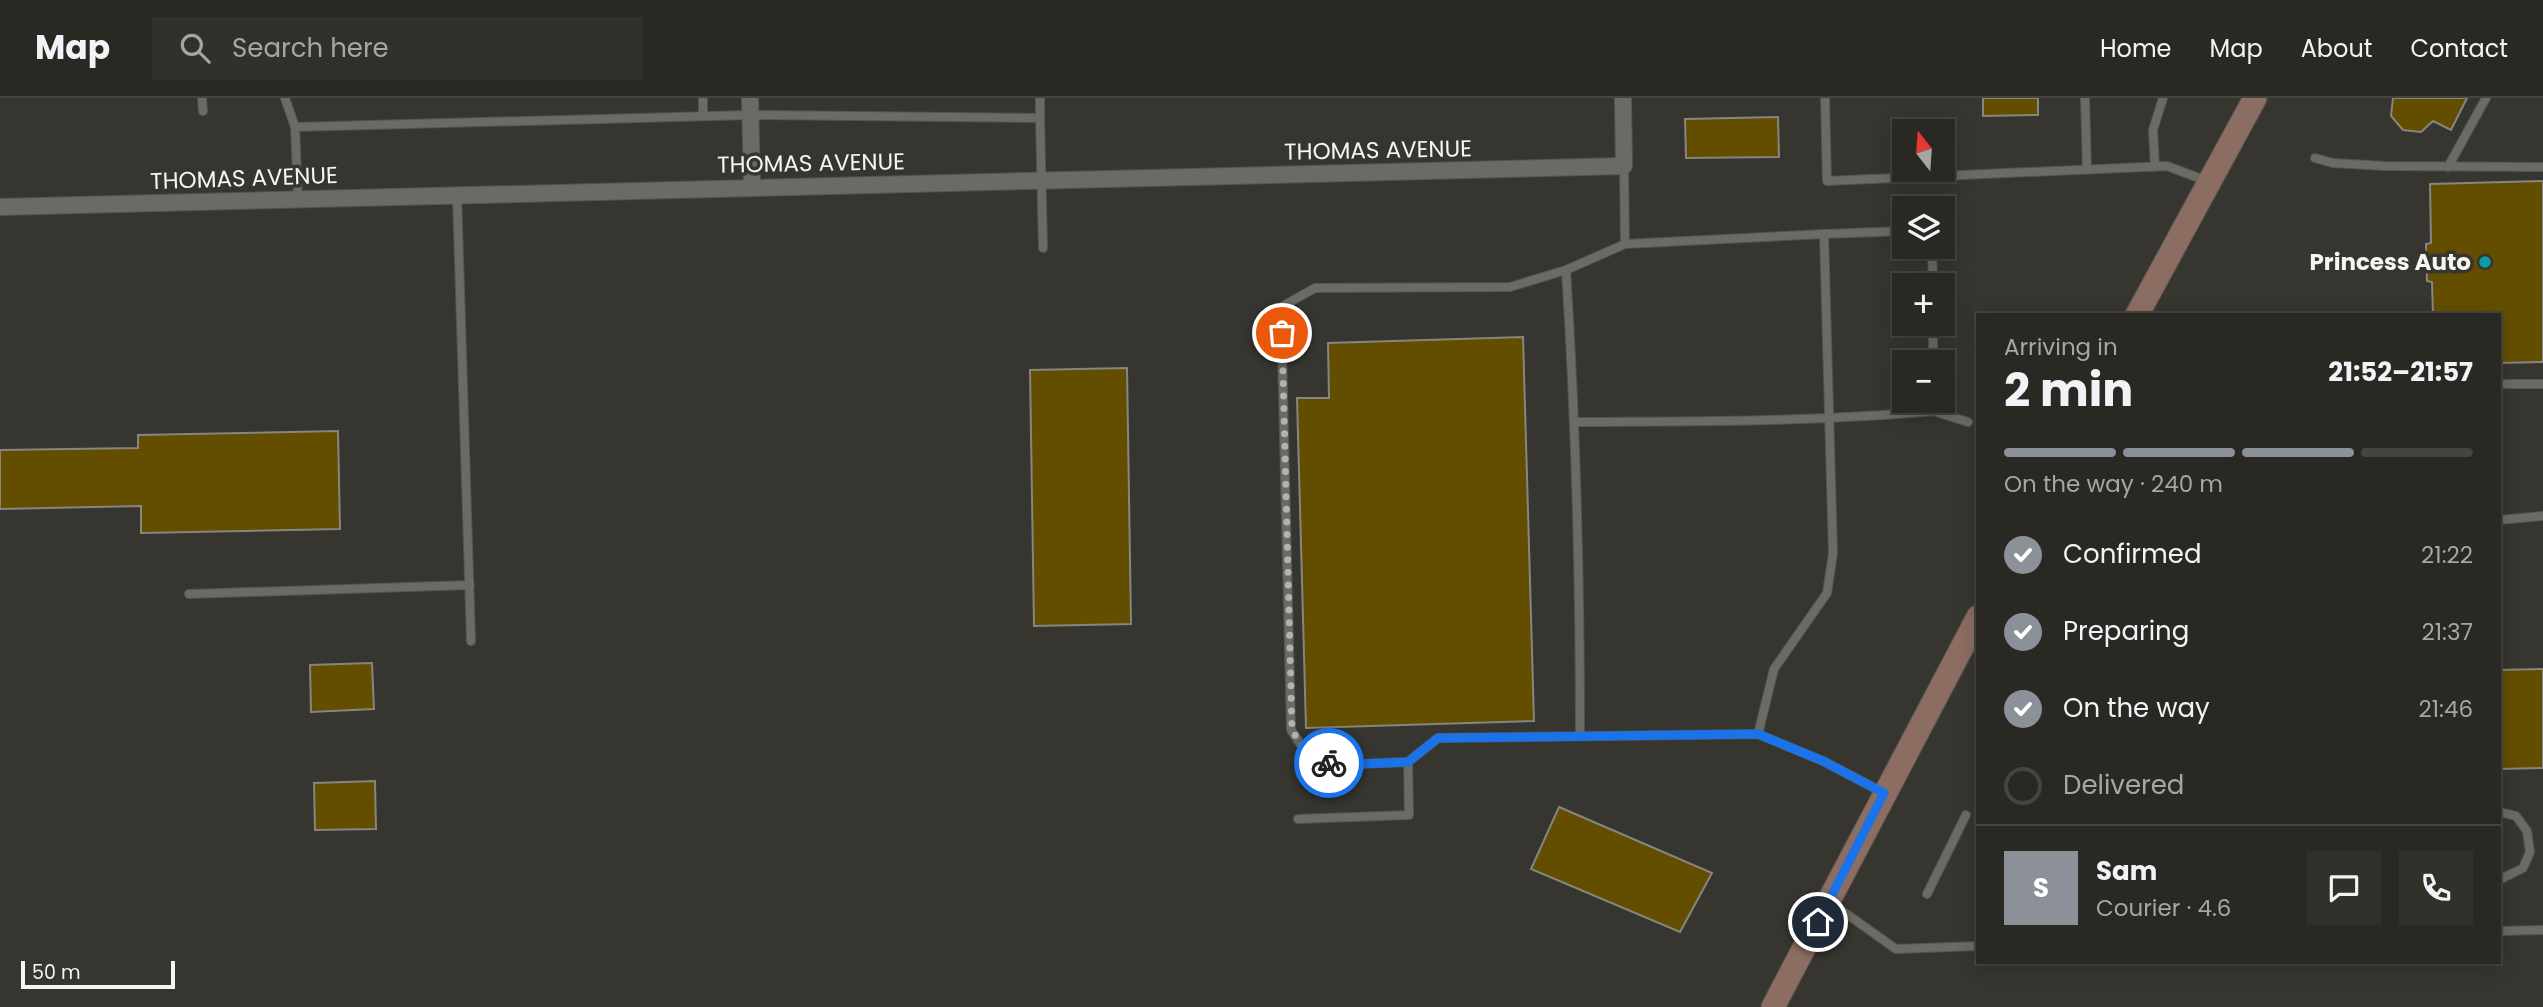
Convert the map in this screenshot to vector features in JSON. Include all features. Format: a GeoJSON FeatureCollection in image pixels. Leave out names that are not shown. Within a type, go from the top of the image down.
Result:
{"type":"FeatureCollection","features":[{"type":"Feature","properties":{"kind":"street"},"geometry":{"type":"LineString","coordinates":[[1623,98],[1624,166]]}},
{"type":"Feature","properties":{"kind":"street"},"geometry":{"type":"LineString","coordinates":[[2138,313],[2255,98]]}},
{"type":"Feature","properties":{"kind":"street"},"geometry":{"type":"LineString","coordinates":[[750,106],[752,187]]}},
{"type":"Feature","properties":{"kind":"street","name":"THOMAS AVENUE"},"geometry":{"type":"LineString","coordinates":[[0,207],[1624,166]]}},
{"type":"Feature","properties":{"kind":"street"},"geometry":{"type":"LineString","coordinates":[[1773,1007],[1976,621]]}},
{"type":"Feature","properties":{"kind":"lane"},"geometry":{"type":"LineString","coordinates":[[202,98],[202,111]]}},
{"type":"Feature","properties":{"kind":"lane"},"geometry":{"type":"LineString","coordinates":[[285,98],[295,127],[298,199]]}},
{"type":"Feature","properties":{"kind":"lane"},"geometry":{"type":"LineString","coordinates":[[703,98],[703,116]]}},
{"type":"Feature","properties":{"kind":"lane"},"geometry":{"type":"LineString","coordinates":[[1040,98],[1043,248]]}},
{"type":"Feature","properties":{"kind":"lane"},"geometry":{"type":"LineString","coordinates":[[1825,98],[1827,181],[2167,166],[2210,182]]}},
{"type":"Feature","properties":{"kind":"lane"},"geometry":{"type":"LineString","coordinates":[[2085,98],[2087,170]]}},
{"type":"Feature","properties":{"kind":"lane"},"geometry":{"type":"LineString","coordinates":[[2155,167],[2153,130],[2163,98]]}},
{"type":"Feature","properties":{"kind":"lane"},"geometry":{"type":"LineString","coordinates":[[2448,167],[2486,98]]}},
{"type":"Feature","properties":{"kind":"lane"},"geometry":{"type":"LineString","coordinates":[[295,127],[703,116],[750,106],[1040,118]]}},
{"type":"Feature","properties":{"kind":"lane"},"geometry":{"type":"LineString","coordinates":[[2315,158],[2333,163],[2385,166],[2543,167]]}},
{"type":"Feature","properties":{"kind":"lane"},"geometry":{"type":"LineString","coordinates":[[1624,166],[1625,244]]}},
{"type":"Feature","properties":{"kind":"lane"},"geometry":{"type":"LineString","coordinates":[[457,195],[471,641]]}},
{"type":"Feature","properties":{"kind":"lane"},"geometry":{"type":"LineString","coordinates":[[1884,793],[1823,761],[1758,734],[1580,734],[1438,738],[1408,762],[1335,765],[1307,754],[1292,730],[1281,307],[1315,288],[1510,287],[1566,270],[1625,244],[1892,231]]}},
{"type":"Feature","properties":{"kind":"lane"},"geometry":{"type":"LineString","coordinates":[[1758,734],[1774,669],[1827,593],[1833,553],[1824,234]]}},
{"type":"Feature","properties":{"kind":"lane"},"geometry":{"type":"LineString","coordinates":[[1566,270],[1575,422],[1580,734]]}},
{"type":"Feature","properties":{"kind":"lane"},"geometry":{"type":"LineString","coordinates":[[2501,384],[2543,384]]}},
{"type":"Feature","properties":{"kind":"lane"},"geometry":{"type":"LineString","coordinates":[[1575,422],[1829,419],[1907,413]]}},
{"type":"Feature","properties":{"kind":"lane"},"geometry":{"type":"LineString","coordinates":[[1939,413],[1968,422]]}},
{"type":"Feature","properties":{"kind":"lane"},"geometry":{"type":"LineString","coordinates":[[2501,520],[2543,516]]}},
{"type":"Feature","properties":{"kind":"lane"},"geometry":{"type":"LineString","coordinates":[[189,594],[470,585]]}},
{"type":"Feature","properties":{"kind":"lane"},"geometry":{"type":"LineString","coordinates":[[1298,819],[1409,815],[1408,762]]}},
{"type":"Feature","properties":{"kind":"lane"},"geometry":{"type":"LineString","coordinates":[[2501,812],[2516,816],[2528,831],[2530,852],[2523,868],[2501,879]]}},
{"type":"Feature","properties":{"kind":"lane"},"geometry":{"type":"LineString","coordinates":[[1927,894],[1966,815]]}},
{"type":"Feature","properties":{"kind":"lane"},"geometry":{"type":"LineString","coordinates":[[1829,901],[1896,949],[1976,946]]}},
{"type":"Feature","properties":{"kind":"lane"},"geometry":{"type":"LineString","coordinates":[[2501,931],[2543,930]]}},
{"type":"Feature","properties":{"kind":"building"},"geometry":{"type":"Polygon","coordinates":[[[1983,98],[2038,98],[2038,115],[1983,116],[1983,98]]]}},
{"type":"Feature","properties":{"kind":"building"},"geometry":{"type":"Polygon","coordinates":[[[2393,98],[2467,98],[2451,130],[2433,121],[2421,132],[2403,130],[2391,116],[2393,98]]]}},
{"type":"Feature","properties":{"kind":"building"},"geometry":{"type":"Polygon","coordinates":[[[1778,117],[1779,157],[1686,158],[1685,119],[1778,117]]]}},
{"type":"Feature","properties":{"kind":"building","name":"Princess Auto"},"geometry":{"type":"Polygon","coordinates":[[[2543,181],[2543,362],[2501,363],[2501,313],[2433,313],[2432,282],[2427,281],[2426,244],[2431,243],[2430,184],[2543,181]]]}},
{"type":"Feature","properties":{"kind":"building"},"geometry":{"type":"Polygon","coordinates":[[[1523,337],[1534,721],[1306,728],[1297,398],[1329,398],[1328,343],[1523,337]]]}},
{"type":"Feature","properties":{"kind":"building"},"geometry":{"type":"Polygon","coordinates":[[[1127,368],[1131,624],[1034,626],[1030,370],[1127,368]]]}},
{"type":"Feature","properties":{"kind":"building"},"geometry":{"type":"Polygon","coordinates":[[[338,431],[340,529],[141,533],[141,506],[0,509],[0,450],[138,448],[138,435],[338,431]]]}},
{"type":"Feature","properties":{"kind":"building"},"geometry":{"type":"Polygon","coordinates":[[[372,663],[374,709],[311,712],[310,665],[372,663]]]}},
{"type":"Feature","properties":{"kind":"building"},"geometry":{"type":"Polygon","coordinates":[[[2543,669],[2543,768],[2501,769],[2501,670],[2543,669]]]}},
{"type":"Feature","properties":{"kind":"building"},"geometry":{"type":"Polygon","coordinates":[[[375,781],[376,829],[315,830],[314,783],[375,781]]]}},
{"type":"Feature","properties":{"kind":"building"},"geometry":{"type":"Polygon","coordinates":[[[1559,807],[1712,873],[1680,932],[1531,869],[1559,807]]]}},
{"type":"Feature","properties":{"kind":"way so far"},"geometry":{"type":"LineString","coordinates":[[1282,333],[1292,730],[1307,754],[1329,763]]}},
{"type":"Feature","properties":{"kind":"place","name":"Princess Auto"},"geometry":{"type":"Point","coordinates":[2485,262]}},
{"type":"Feature","properties":{"kind":"route"},"geometry":{"type":"LineString","coordinates":[[1329,763],[1408,762],[1438,738],[1580,734],[1758,734],[1823,761],[1884,793],[1818,922]]}}]}
